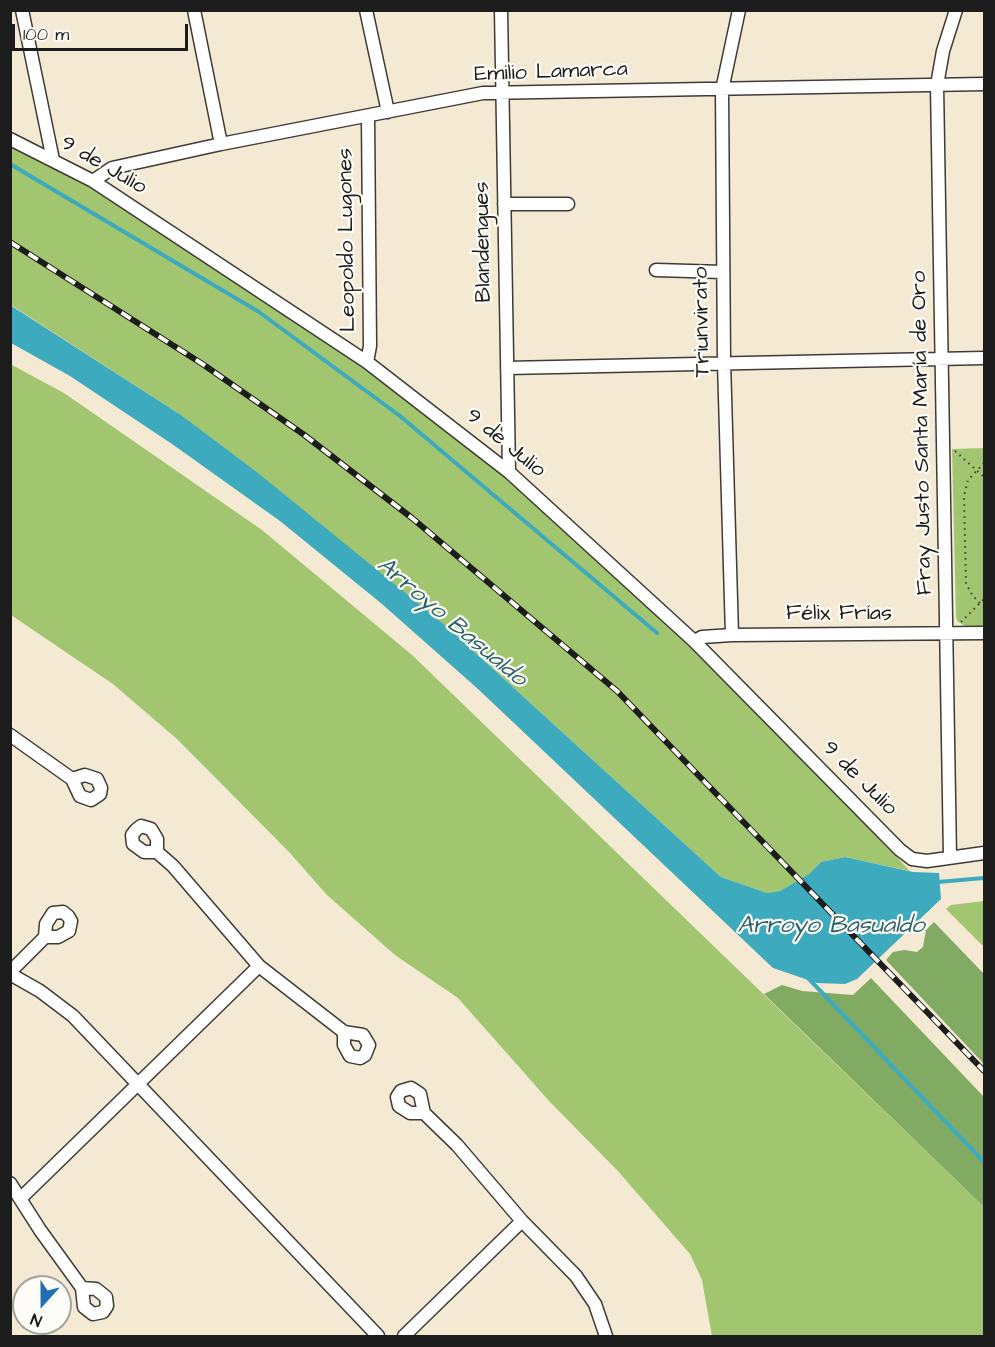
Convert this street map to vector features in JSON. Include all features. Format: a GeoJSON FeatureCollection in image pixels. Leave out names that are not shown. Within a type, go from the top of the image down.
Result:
{"type":"FeatureCollection","features":[{"type":"Feature","properties":{"kind":"street"},"geometry":{"type":"LineString","coordinates":[[22,10],[53,160]]}},
{"type":"Feature","properties":{"kind":"street"},"geometry":{"type":"LineString","coordinates":[[194,10],[221,144]]}},
{"type":"Feature","properties":{"kind":"street"},"geometry":{"type":"LineString","coordinates":[[366,10],[388,112]]}},
{"type":"Feature","properties":{"kind":"street","name":"Blandengues"},"geometry":{"type":"LineString","coordinates":[[501,10],[509,472]]}},
{"type":"Feature","properties":{"kind":"street","name":"Triunvirato"},"geometry":{"type":"LineString","coordinates":[[732,635],[724,362],[722,90],[739,10]]}},
{"type":"Feature","properties":{"kind":"street","name":"Fray Justo Santa María de Oro"},"geometry":{"type":"LineString","coordinates":[[950,857],[945,442],[937,85],[943,51],[956,10]]}},
{"type":"Feature","properties":{"kind":"street","name":"Emilio Lamarca"},"geometry":{"type":"LineString","coordinates":[[93,181],[112,168],[221,144],[483,93],[984,84]]}},
{"type":"Feature","properties":{"kind":"street","name":"Leopoldo Lugones"},"geometry":{"type":"LineString","coordinates":[[367,362],[370,346],[368,117]]}},
{"type":"Feature","properties":{"kind":"street","name":"9 de Julio"},"geometry":{"type":"LineString","coordinates":[[10,138],[93,181],[367,362],[509,472],[694,641],[900,850],[912,859],[927,861],[950,857]]}},
{"type":"Feature","properties":{"kind":"street"},"geometry":{"type":"LineString","coordinates":[[504,204],[568,204]]}},
{"type":"Feature","properties":{"kind":"street"},"geometry":{"type":"LineString","coordinates":[[656,270],[723,272]]}},
{"type":"Feature","properties":{"kind":"street"},"geometry":{"type":"LineString","coordinates":[[507,368],[984,358]]}},
{"type":"Feature","properties":{"kind":"street","name":"Félix Frías"},"geometry":{"type":"LineString","coordinates":[[694,641],[702,637],[732,635],[984,633]]}},
{"type":"Feature","properties":{"kind":"street"},"geometry":{"type":"LineString","coordinates":[[10,735],[72,779]]}},
{"type":"Feature","properties":{"kind":"street"},"geometry":{"type":"LineString","coordinates":[[157,852],[187,881],[259,966],[344,1032]]}},
{"type":"Feature","properties":{"kind":"street"},"geometry":{"type":"LineString","coordinates":[[950,857],[984,853]]}},
{"type":"Feature","properties":{"kind":"street"},"geometry":{"type":"LineString","coordinates":[[45,937],[10,973],[58,1003],[378,1336]]}},
{"type":"Feature","properties":{"kind":"street"},"geometry":{"type":"LineString","coordinates":[[21,1198],[259,966]]}},
{"type":"Feature","properties":{"kind":"street"},"geometry":{"type":"LineString","coordinates":[[424,1113],[463,1152],[522,1221],[556,1253],[587,1291],[602,1319],[606,1336]]}},
{"type":"Feature","properties":{"kind":"street"},"geometry":{"type":"LineString","coordinates":[[10,1183],[40,1230],[82,1288]]}},
{"type":"Feature","properties":{"kind":"street"},"geometry":{"type":"LineString","coordinates":[[404,1336],[522,1221]]}},
{"type":"Feature","properties":{"kind":"path"},"geometry":{"type":"LineString","coordinates":[[945,442],[984,477]]}},
{"type":"Feature","properties":{"kind":"path"},"geometry":{"type":"LineString","coordinates":[[984,463],[968,480],[963,496],[966,583],[984,607]]}},
{"type":"Feature","properties":{"kind":"path"},"geometry":{"type":"LineString","coordinates":[[948,634],[984,599]]}},
{"type":"Feature","properties":{"kind":"green space"},"geometry":{"type":"Polygon","coordinates":[[[10,145],[90,186],[373,374],[506,478],[680,633],[910,871],[845,857],[821,862],[809,874],[780,891],[767,893],[721,877],[446,626],[181,415],[11,305],[10,145]]]}},
{"type":"Feature","properties":{"kind":"green space"},"geometry":{"type":"Polygon","coordinates":[[[10,364],[64,393],[262,530],[412,655],[984,1207],[984,1336],[712,1336],[702,1280],[690,1254],[617,1170],[550,1102],[458,998],[395,955],[327,895],[290,853],[177,739],[113,684],[11,615],[10,364]]]}},
{"type":"Feature","properties":{"kind":"green space"},"geometry":{"type":"Polygon","coordinates":[[[984,448],[984,626],[965,626],[957,621],[956,616],[952,449],[984,448]]]}},
{"type":"Feature","properties":{"kind":"green space"},"geometry":{"type":"Polygon","coordinates":[[[984,901],[984,947],[946,909],[951,905],[984,901]]]}},
{"type":"Feature","properties":{"kind":"green space"},"geometry":{"type":"Polygon","coordinates":[[[934,922],[984,974],[984,1064],[886,960],[893,952],[904,950],[917,952],[923,947],[926,930],[934,922]]]}},
{"type":"Feature","properties":{"kind":"green space"},"geometry":{"type":"Polygon","coordinates":[[[871,978],[984,1097],[984,1207],[764,994],[782,985],[802,991],[853,995],[871,978]]]}},
{"type":"Feature","properties":{"kind":"water","name":"Arroyo Basualdo"},"geometry":{"type":"Polygon","coordinates":[[[10,305],[181,415],[258,473],[446,626],[721,877],[767,893],[780,891],[809,874],[821,862],[845,857],[913,872],[939,873],[941,899],[857,979],[845,984],[817,983],[773,968],[478,689],[382,604],[280,521],[172,444],[70,376],[11,343],[10,305]]]}},
{"type":"Feature","properties":{"kind":"waterway"},"geometry":{"type":"LineString","coordinates":[[10,164],[259,312],[400,416],[657,633]]}},
{"type":"Feature","properties":{"kind":"waterway","name":"Arroyo Basualdo"},"geometry":{"type":"LineString","coordinates":[[938,882],[984,878]]}},
{"type":"Feature","properties":{"kind":"waterway"},"geometry":{"type":"LineString","coordinates":[[808,978],[984,1162]]}},
{"type":"Feature","properties":{"kind":"railway"},"geometry":{"type":"LineString","coordinates":[[10,242],[204,365],[303,434],[412,518],[617,691],[984,1071]]}}]}
